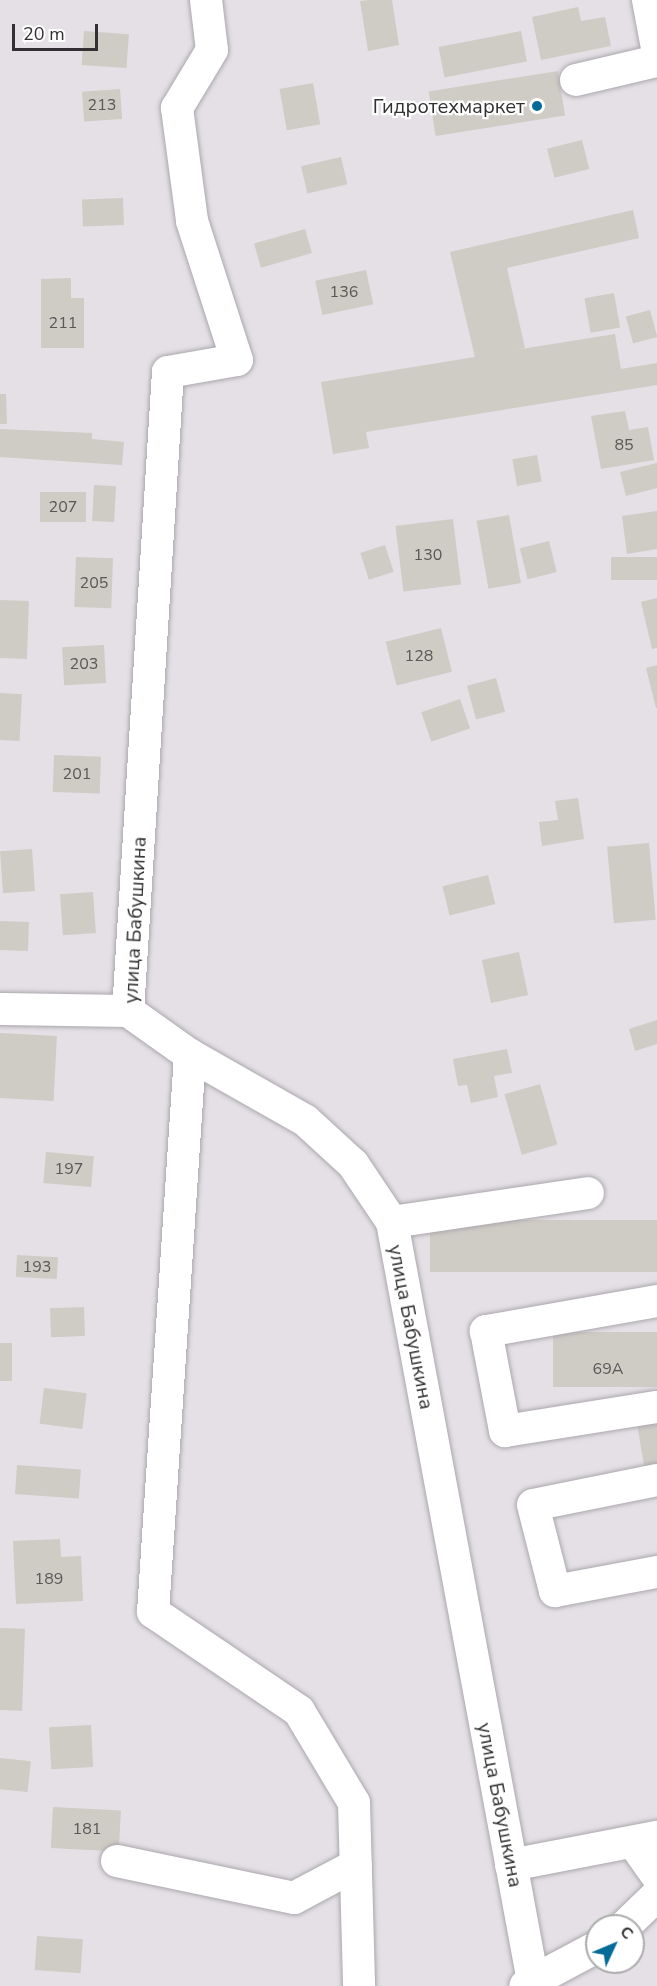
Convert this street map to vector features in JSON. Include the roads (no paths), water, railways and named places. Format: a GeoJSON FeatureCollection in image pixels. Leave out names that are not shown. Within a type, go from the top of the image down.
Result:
{"type":"FeatureCollection","features":[{"type":"Feature","properties":{"kind":"street","name":"улица Бабушкина"},"geometry":{"type":"LineString","coordinates":[[206,0],[212,50],[177,108],[192,221],[237,360],[168,372],[128,1011],[190,1055],[306,1120],[353,1164],[392,1222],[512,1865],[532,1984]]}},
{"type":"Feature","properties":{"kind":"street"},"geometry":{"type":"LineString","coordinates":[[648,0],[657,48]]}},
{"type":"Feature","properties":{"kind":"street"},"geometry":{"type":"LineString","coordinates":[[576,80],[657,62]]}},
{"type":"Feature","properties":{"kind":"street"},"geometry":{"type":"LineString","coordinates":[[0,1009],[128,1011]]}},
{"type":"Feature","properties":{"kind":"street"},"geometry":{"type":"LineString","coordinates":[[190,1055],[153,1612],[299,1711],[354,1803],[359,1986]]}},
{"type":"Feature","properties":{"kind":"street"},"geometry":{"type":"LineString","coordinates":[[392,1222],[588,1192]]}},
{"type":"Feature","properties":{"kind":"street"},"geometry":{"type":"LineString","coordinates":[[657,1301],[486,1331],[505,1431],[657,1407]]}},
{"type":"Feature","properties":{"kind":"street"},"geometry":{"type":"LineString","coordinates":[[657,1480],[533,1505],[555,1592],[657,1572]]}},
{"type":"Feature","properties":{"kind":"street"},"geometry":{"type":"LineString","coordinates":[[512,1865],[645,1840],[657,1876]]}},
{"type":"Feature","properties":{"kind":"street"},"geometry":{"type":"LineString","coordinates":[[117,1861],[294,1898],[356,1865]]}},
{"type":"Feature","properties":{"kind":"street"},"geometry":{"type":"LineString","coordinates":[[637,1914],[657,1895]]}},
{"type":"Feature","properties":{"kind":"street"},"geometry":{"type":"LineString","coordinates":[[532,1984],[585,1954]]}},
{"type":"Feature","properties":{"kind":"place","name":"Гидротехмаркет"},"geometry":{"type":"Point","coordinates":[537,106]}}]}
